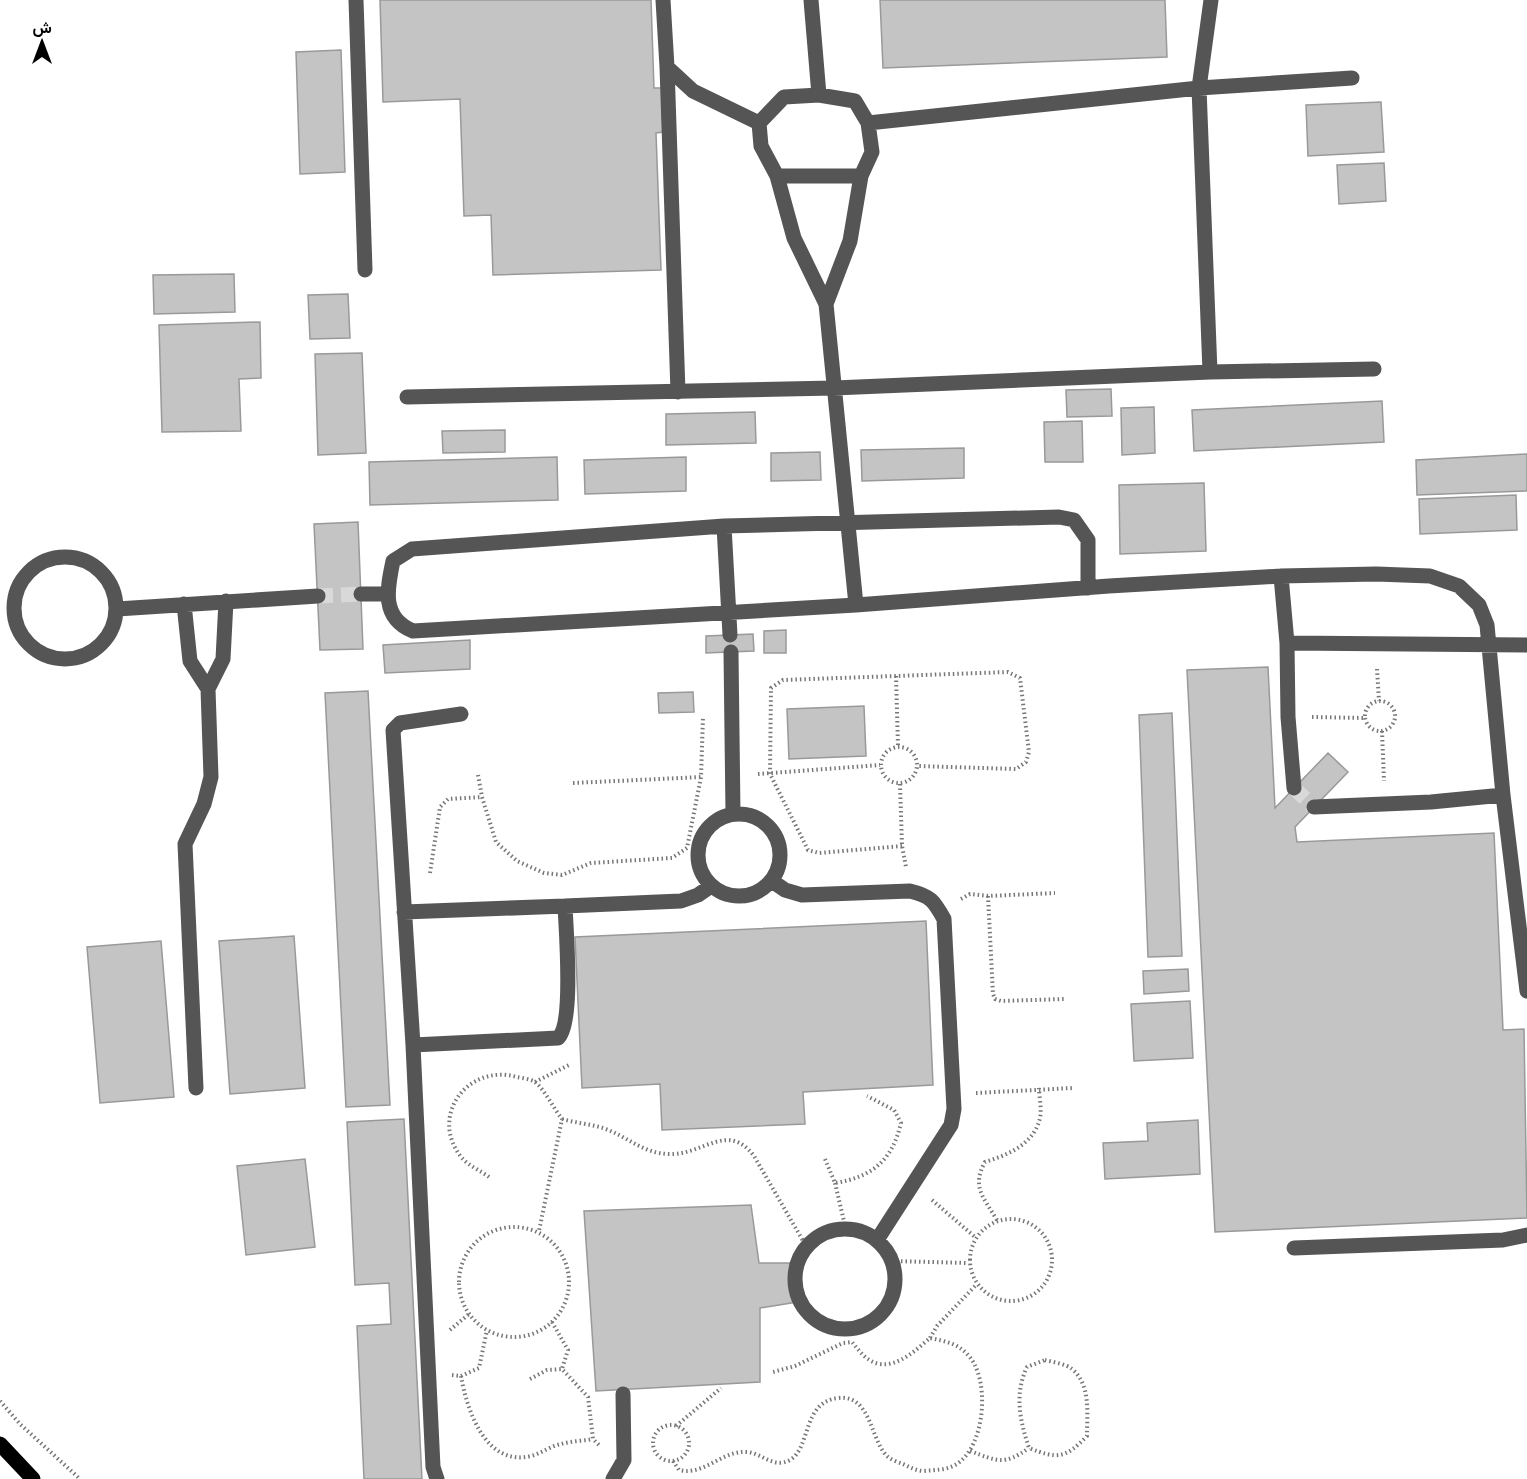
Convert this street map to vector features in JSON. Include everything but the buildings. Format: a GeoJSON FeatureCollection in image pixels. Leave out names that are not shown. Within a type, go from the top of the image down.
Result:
{"type":"FeatureCollection","features":[{"type":"Feature","properties":{"kind":"main road"},"geometry":{"type":"LineString","coordinates":[[0,1444],[33,1479]]}},
{"type":"Feature","properties":{"kind":"street"},"geometry":{"type":"LineString","coordinates":[[356,0],[365,270]]}},
{"type":"Feature","properties":{"kind":"street"},"geometry":{"type":"LineString","coordinates":[[663,0],[678,392]]}},
{"type":"Feature","properties":{"kind":"street"},"geometry":{"type":"LineString","coordinates":[[811,0],[819,95]]}},
{"type":"Feature","properties":{"kind":"street"},"geometry":{"type":"LineString","coordinates":[[1210,0],[1199,88],[1210,372]]}},
{"type":"Feature","properties":{"kind":"street"},"geometry":{"type":"LineString","coordinates":[[667,67],[693,91],[759,123]]}},
{"type":"Feature","properties":{"kind":"street"},"geometry":{"type":"LineString","coordinates":[[868,123],[1199,88],[1352,78]]}},
{"type":"Feature","properties":{"kind":"street"},"geometry":{"type":"LineString","coordinates":[[826,304],[850,241],[861,176],[873,152],[868,123],[855,101],[819,95],[784,97],[759,123],[761,146],[777,176],[794,238],[826,304],[856,605]]}},
{"type":"Feature","properties":{"kind":"street"},"geometry":{"type":"LineString","coordinates":[[777,176],[861,176]]}},
{"type":"Feature","properties":{"kind":"street"},"geometry":{"type":"LineString","coordinates":[[407,397],[834,388],[1210,372],[1374,369]]}},
{"type":"Feature","properties":{"kind":"street"},"geometry":{"type":"LineString","coordinates":[[1088,588],[1088,540],[1074,520],[1059,517],[724,526],[412,549],[393,561],[388,594],[390,613],[400,626],[413,632],[1281,576],[1376,574],[1430,576],[1459,586],[1479,605],[1487,625],[1503,795],[1527,991]]}},
{"type":"Feature","properties":{"kind":"street"},"geometry":{"type":"LineString","coordinates":[[724,526],[730,635]]}},
{"type":"Feature","properties":{"kind":"street"},"geometry":{"type":"LineString","coordinates":[[75,558],[97,567],[112,586],[117,609],[113,628],[102,644],[86,655],[66,660],[47,657],[30,646],[7,611],[17,588],[31,569],[52,559],[75,558]]}},
{"type":"Feature","properties":{"kind":"street"},"geometry":{"type":"LineString","coordinates":[[1281,576],[1287,643],[1288,717],[1294,788]]}},
{"type":"Feature","properties":{"kind":"street"},"geometry":{"type":"LineString","coordinates":[[361,594],[388,594]]}},
{"type":"Feature","properties":{"kind":"street"},"geometry":{"type":"LineString","coordinates":[[117,609],[318,596]]}},
{"type":"Feature","properties":{"kind":"street"},"geometry":{"type":"LineString","coordinates":[[196,1088],[184,859],[189,830],[204,804],[210,784],[208,689],[223,659],[226,601]]}},
{"type":"Feature","properties":{"kind":"street"},"geometry":{"type":"LineString","coordinates":[[184,604],[190,661],[208,689]]}},
{"type":"Feature","properties":{"kind":"street"},"geometry":{"type":"LineString","coordinates":[[1287,643],[1527,645]]}},
{"type":"Feature","properties":{"kind":"street"},"geometry":{"type":"LineString","coordinates":[[731,652],[733,814]]}},
{"type":"Feature","properties":{"kind":"street"},"geometry":{"type":"LineString","coordinates":[[436,1479],[433,1467],[413,1045],[393,730],[400,723],[461,714]]}},
{"type":"Feature","properties":{"kind":"street"},"geometry":{"type":"LineString","coordinates":[[1314,807],[1503,795]]}},
{"type":"Feature","properties":{"kind":"street"},"geometry":{"type":"LineString","coordinates":[[733,814],[747,814],[761,819],[775,834],[782,855],[779,868],[772,881],[762,890],[749,896],[734,897],[711,886],[703,875],[698,850],[702,837],[710,826],[733,814]]}},
{"type":"Feature","properties":{"kind":"street"},"geometry":{"type":"LineString","coordinates":[[772,881],[785,890],[802,895],[910,891],[926,895],[944,919],[954,1109],[951,1125],[877,1240]]}},
{"type":"Feature","properties":{"kind":"street"},"geometry":{"type":"LineString","coordinates":[[404,912],[681,901],[698,895],[711,886]]}},
{"type":"Feature","properties":{"kind":"street"},"geometry":{"type":"LineString","coordinates":[[413,1045],[558,1038],[566,1028],[568,975],[566,906]]}},
{"type":"Feature","properties":{"kind":"street"},"geometry":{"type":"LineString","coordinates":[[846,1230],[862,1232],[877,1240],[892,1261],[895,1290],[889,1305],[879,1317],[865,1325],[849,1329],[833,1327],[818,1321],[807,1311],[799,1297],[796,1281],[798,1265],[806,1246],[830,1232],[846,1230]]}},
{"type":"Feature","properties":{"kind":"street"},"geometry":{"type":"LineString","coordinates":[[1294,1248],[1503,1240],[1527,1235]]}},
{"type":"Feature","properties":{"kind":"street"},"geometry":{"type":"LineString","coordinates":[[613,1479],[624,1460],[623,1394]]}},
{"type":"Feature","properties":{"kind":"path"},"geometry":{"type":"LineString","coordinates":[[1376,643],[1379,701]]}},
{"type":"Feature","properties":{"kind":"path"},"geometry":{"type":"LineString","coordinates":[[902,846],[819,854],[808,850],[770,774],[771,688],[783,680],[1008,672],[1020,678],[1029,752],[1026,762],[1016,770],[918,766]]}},
{"type":"Feature","properties":{"kind":"path"},"geometry":{"type":"LineString","coordinates":[[896,676],[898,746]]}},
{"type":"Feature","properties":{"kind":"path"},"geometry":{"type":"LineString","coordinates":[[1379,701],[1388,704],[1394,710],[1394,719],[1390,727],[1382,731],[1367,725],[1364,718],[1368,706],[1379,701]]}},
{"type":"Feature","properties":{"kind":"path"},"geometry":{"type":"LineString","coordinates":[[478,775],[482,797],[496,842],[517,861],[544,873],[562,874],[591,863],[672,858],[680,855],[687,848],[700,777],[703,717]]}},
{"type":"Feature","properties":{"kind":"path"},"geometry":{"type":"LineString","coordinates":[[1288,717],[1364,718]]}},
{"type":"Feature","properties":{"kind":"path"},"geometry":{"type":"LineString","coordinates":[[1382,731],[1385,804]]}},
{"type":"Feature","properties":{"kind":"path"},"geometry":{"type":"LineString","coordinates":[[898,746],[912,752],[918,766],[912,778],[900,784],[886,779],[880,765],[885,752],[898,746]]}},
{"type":"Feature","properties":{"kind":"path"},"geometry":{"type":"LineString","coordinates":[[573,783],[770,774],[880,765]]}},
{"type":"Feature","properties":{"kind":"path"},"geometry":{"type":"LineString","coordinates":[[900,784],[902,846],[910,891]]}},
{"type":"Feature","properties":{"kind":"path"},"geometry":{"type":"LineString","coordinates":[[430,873],[440,807],[448,800],[482,797]]}},
{"type":"Feature","properties":{"kind":"path"},"geometry":{"type":"LineString","coordinates":[[960,900],[970,894],[988,896],[1054,894]]}},
{"type":"Feature","properties":{"kind":"path"},"geometry":{"type":"LineString","coordinates":[[988,896],[995,999],[1001,1001],[1065,999]]}},
{"type":"Feature","properties":{"kind":"path"},"geometry":{"type":"LineString","coordinates":[[535,1082],[571,1064]]}},
{"type":"Feature","properties":{"kind":"path"},"geometry":{"type":"LineString","coordinates":[[489,1177],[463,1159],[451,1136],[451,1107],[464,1089],[484,1075],[508,1074],[535,1082],[562,1119],[584,1126],[600,1127],[651,1152],[681,1153],[715,1141],[737,1140],[754,1155],[806,1246]]}},
{"type":"Feature","properties":{"kind":"path"},"geometry":{"type":"LineString","coordinates":[[997,1220],[981,1194],[978,1174],[985,1162],[1014,1151],[1031,1136],[1040,1117],[1039,1088]]}},
{"type":"Feature","properties":{"kind":"path"},"geometry":{"type":"LineString","coordinates":[[972,1090],[977,1093],[1073,1088]]}},
{"type":"Feature","properties":{"kind":"path"},"geometry":{"type":"LineString","coordinates":[[835,1183],[871,1173],[897,1140],[901,1123],[894,1110],[867,1096]]}},
{"type":"Feature","properties":{"kind":"path"},"geometry":{"type":"LineString","coordinates":[[539,1231],[562,1119]]}},
{"type":"Feature","properties":{"kind":"path"},"geometry":{"type":"LineString","coordinates":[[825,1159],[835,1183],[846,1230]]}},
{"type":"Feature","properties":{"kind":"path"},"geometry":{"type":"LineString","coordinates":[[914,1184],[975,1237]]}},
{"type":"Feature","properties":{"kind":"path"},"geometry":{"type":"LineString","coordinates":[[1017,1218],[1036,1227],[1049,1242],[1053,1262],[1046,1282],[1032,1296],[1012,1302],[992,1298],[976,1285],[968,1263],[975,1237],[997,1220],[1017,1218]]}},
{"type":"Feature","properties":{"kind":"path"},"geometry":{"type":"LineString","coordinates":[[519,1227],[539,1231],[558,1248],[567,1266],[569,1286],[564,1306],[552,1322],[532,1334],[509,1337],[487,1330],[469,1314],[459,1291],[461,1266],[473,1244],[494,1230],[519,1227]]}},
{"type":"Feature","properties":{"kind":"path"},"geometry":{"type":"LineString","coordinates":[[892,1261],[968,1263]]}},
{"type":"Feature","properties":{"kind":"path"},"geometry":{"type":"LineString","coordinates":[[773,1372],[795,1366],[843,1343],[852,1342],[869,1360],[877,1363],[903,1360],[930,1338],[937,1326],[976,1285]]}},
{"type":"Feature","properties":{"kind":"path"},"geometry":{"type":"LineString","coordinates":[[445,1337],[469,1314]]}},
{"type":"Feature","properties":{"kind":"path"},"geometry":{"type":"LineString","coordinates":[[552,1322],[568,1350],[562,1369]]}},
{"type":"Feature","properties":{"kind":"path"},"geometry":{"type":"LineString","coordinates":[[447,1374],[461,1376],[479,1368],[483,1359],[487,1330]]}},
{"type":"Feature","properties":{"kind":"path"},"geometry":{"type":"LineString","coordinates":[[673,1461],[679,1470],[688,1472],[699,1471],[731,1455],[745,1452],[756,1453],[775,1463],[790,1460],[797,1453],[809,1420],[827,1401],[840,1398],[858,1404],[870,1420],[876,1440],[888,1458],[918,1471],[942,1470],[956,1464],[970,1452],[979,1429],[981,1410],[978,1371],[969,1355],[960,1348],[930,1338]]}},
{"type":"Feature","properties":{"kind":"path"},"geometry":{"type":"LineString","coordinates":[[1045,1360],[1071,1368],[1084,1385],[1087,1436],[1072,1452],[1052,1457],[1029,1448],[1020,1421],[1019,1384],[1027,1368],[1045,1360]]}},
{"type":"Feature","properties":{"kind":"path"},"geometry":{"type":"LineString","coordinates":[[530,1379],[547,1370],[562,1369]]}},
{"type":"Feature","properties":{"kind":"path"},"geometry":{"type":"LineString","coordinates":[[562,1369],[588,1397],[593,1439],[611,1458],[624,1460]]}},
{"type":"Feature","properties":{"kind":"path"},"geometry":{"type":"LineString","coordinates":[[461,1376],[465,1400],[477,1425],[494,1449],[505,1456],[529,1456],[560,1444],[593,1439]]}},
{"type":"Feature","properties":{"kind":"path"},"geometry":{"type":"LineString","coordinates":[[676,1426],[721,1388]]}},
{"type":"Feature","properties":{"kind":"path"},"geometry":{"type":"LineString","coordinates":[[0,1401],[20,1424],[80,1479]]}},
{"type":"Feature","properties":{"kind":"path"},"geometry":{"type":"LineString","coordinates":[[670,1425],[676,1426],[687,1434],[688,1448],[680,1459],[673,1461],[661,1459],[652,1443],[657,1430],[670,1425]]}},
{"type":"Feature","properties":{"kind":"path"},"geometry":{"type":"LineString","coordinates":[[970,1452],[1000,1461],[1013,1459],[1029,1448]]}},
{"type":"Feature","properties":{"kind":"tunnel"},"geometry":{"type":"LineString","coordinates":[[318,596],[361,594]]}},
{"type":"Feature","properties":{"kind":"tunnel"},"geometry":{"type":"LineString","coordinates":[[1294,788],[1314,807]]}}]}
